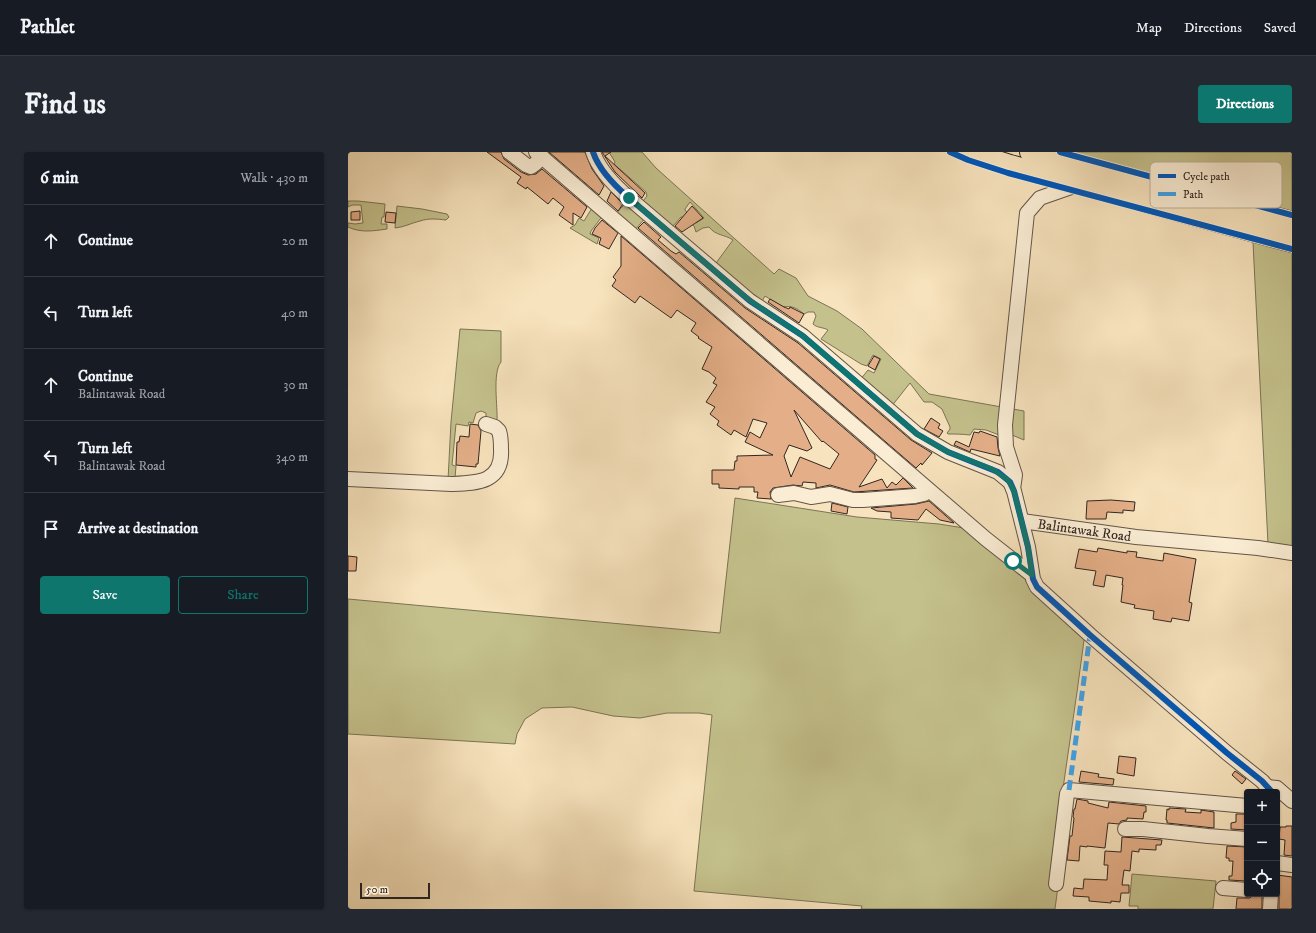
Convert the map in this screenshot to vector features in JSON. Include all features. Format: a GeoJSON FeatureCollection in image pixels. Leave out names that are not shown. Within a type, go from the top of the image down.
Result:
{"type":"FeatureCollection","features":[{"type":"Feature","properties":{"kind":"highway"},"geometry":{"type":"LineString","coordinates":[[969,152],[1010,166],[1150,193]]}},
{"type":"Feature","properties":{"kind":"highway"},"geometry":{"type":"LineString","coordinates":[[1030,152],[1093,181],[1150,198]]}},
{"type":"Feature","properties":{"kind":"highway"},"geometry":{"type":"LineString","coordinates":[[1181,208],[1292,242]]}},
{"type":"Feature","properties":{"kind":"highway"},"geometry":{"type":"LineString","coordinates":[[1224,208],[1292,222]]}},
{"type":"Feature","properties":{"kind":"street"},"geometry":{"type":"LineString","coordinates":[[509,152],[531,167],[535,164],[539,154],[928,490],[986,539],[1032,575]]}},
{"type":"Feature","properties":{"kind":"street","name":"Balintawak Road"},"geometry":{"type":"LineString","coordinates":[[593,152],[601,168],[624,194],[746,298],[803,336],[917,434],[948,452],[998,472],[1008,480],[1013,489],[1022,521],[1136,536],[1258,548],[1292,553]]}},
{"type":"Feature","properties":{"kind":"street"},"geometry":{"type":"LineString","coordinates":[[1013,489],[1015,475],[1006,447],[1005,425],[1027,213],[1040,198],[1093,181]]}},
{"type":"Feature","properties":{"kind":"street"},"geometry":{"type":"LineString","coordinates":[[348,479],[451,484],[467,483],[486,479],[496,473],[501,463],[502,455],[499,431],[495,427],[486,424]]}},
{"type":"Feature","properties":{"kind":"street"},"geometry":{"type":"LineString","coordinates":[[778,495],[794,493],[811,497],[830,494],[848,499],[863,500],[915,496],[925,494],[928,490]]}},
{"type":"Feature","properties":{"kind":"street"},"geometry":{"type":"LineString","coordinates":[[1022,521],[1032,575],[1036,585],[1270,789]]}},
{"type":"Feature","properties":{"kind":"street"},"geometry":{"type":"LineString","coordinates":[[1056,884],[1067,794],[1069,790],[1244,806]]}},
{"type":"Feature","properties":{"kind":"street"},"geometry":{"type":"LineString","coordinates":[[1280,791],[1292,801]]}},
{"type":"Feature","properties":{"kind":"street"},"geometry":{"type":"LineString","coordinates":[[1125,829],[1143,829],[1244,839]]}},
{"type":"Feature","properties":{"kind":"street"},"geometry":{"type":"LineString","coordinates":[[1280,863],[1292,864]]}},
{"type":"Feature","properties":{"kind":"street"},"geometry":{"type":"LineString","coordinates":[[1223,888],[1244,890]]}},
{"type":"Feature","properties":{"kind":"street"},"geometry":{"type":"LineString","coordinates":[[1270,909],[1271,897]]}},
{"type":"Feature","properties":{"kind":"shaded area"},"geometry":{"type":"Polygon","coordinates":[[[609,152],[642,152],[656,168],[774,274],[779,269],[796,278],[808,296],[837,311],[862,329],[929,394],[1024,411],[1024,440],[1012,435],[999,435],[986,430],[974,429],[970,435],[948,434],[947,433],[950,427],[942,409],[932,402],[924,402],[910,383],[891,407],[860,380],[868,370],[874,373],[881,359],[873,355],[867,366],[861,364],[821,339],[828,330],[813,324],[816,316],[814,312],[804,314],[795,308],[783,307],[765,296],[761,303],[723,273],[725,271],[716,263],[733,240],[714,232],[709,227],[703,228],[696,232],[694,226],[683,217],[681,217],[673,226],[643,201],[647,196],[646,192],[614,164],[615,162],[609,152]],[[690,202],[685,210],[696,223],[704,218],[690,202]]]}},
{"type":"Feature","properties":{"kind":"shaded area"},"geometry":{"type":"Polygon","coordinates":[[[1069,152],[1292,152],[1292,213],[1274,208],[1282,208],[1282,162],[1150,162],[1150,174],[1069,152]]]}},
{"type":"Feature","properties":{"kind":"shaded area"},"geometry":{"type":"Polygon","coordinates":[[[348,201],[385,204],[384,217],[382,217],[381,224],[387,224],[387,229],[362,231],[348,227],[348,223],[363,223],[361,205],[352,205],[348,207],[348,201]]]}},
{"type":"Feature","properties":{"kind":"shaded area"},"geometry":{"type":"Polygon","coordinates":[[[627,201],[646,217],[635,230],[616,214],[627,201]]]}},
{"type":"Feature","properties":{"kind":"shaded area"},"geometry":{"type":"Polygon","coordinates":[[[397,206],[447,214],[449,217],[446,220],[427,219],[395,228],[397,206]]]}},
{"type":"Feature","properties":{"kind":"shaded area"},"geometry":{"type":"Polygon","coordinates":[[[592,208],[604,214],[590,234],[599,238],[597,244],[570,228],[575,225],[579,218],[584,221],[592,208]]]}},
{"type":"Feature","properties":{"kind":"shaded area"},"geometry":{"type":"Polygon","coordinates":[[[1253,242],[1292,252],[1292,548],[1268,544],[1253,242]]]}},
{"type":"Feature","properties":{"kind":"shaded area"},"geometry":{"type":"Polygon","coordinates":[[[460,329],[501,331],[501,362],[498,367],[496,382],[497,422],[486,421],[486,413],[481,411],[476,413],[473,423],[469,422],[468,426],[456,424],[452,465],[456,466],[455,478],[448,480],[451,422],[460,329]]]}},
{"type":"Feature","properties":{"kind":"shaded area"},"geometry":{"type":"Polygon","coordinates":[[[735,498],[857,517],[939,524],[970,529],[1031,578],[1085,633],[1049,885],[1058,886],[1055,909],[861,909],[862,906],[694,891],[712,715],[699,713],[667,713],[640,718],[613,716],[572,707],[542,708],[525,719],[517,734],[515,744],[348,734],[348,599],[720,633],[735,498]]]}},
{"type":"Feature","properties":{"kind":"shaded area"},"geometry":{"type":"Polygon","coordinates":[[[1132,874],[1216,881],[1213,909],[1138,909],[1138,906],[1129,906],[1132,874]]]}},
{"type":"Feature","properties":{"kind":"building"},"geometry":{"type":"Polygon","coordinates":[[[487,152],[501,152],[504,159],[521,172],[528,175],[536,174],[542,169],[587,207],[581,218],[573,213],[573,225],[559,215],[564,207],[553,198],[548,204],[527,187],[526,189],[517,183],[521,177],[487,152]]]}},
{"type":"Feature","properties":{"kind":"building"},"geometry":{"type":"Polygon","coordinates":[[[549,152],[585,152],[592,169],[604,186],[599,195],[549,152]]]}},
{"type":"Feature","properties":{"kind":"building"},"geometry":{"type":"Polygon","coordinates":[[[602,152],[611,152],[605,156],[645,193],[642,198],[615,172],[602,152]]]}},
{"type":"Feature","properties":{"kind":"building"},"geometry":{"type":"Polygon","coordinates":[[[611,192],[623,204],[618,211],[607,201],[611,192]]]}},
{"type":"Feature","properties":{"kind":"building"},"geometry":{"type":"Polygon","coordinates":[[[692,206],[703,218],[682,232],[675,226],[692,206]]]}},
{"type":"Feature","properties":{"kind":"building"},"geometry":{"type":"Polygon","coordinates":[[[360,211],[360,220],[351,220],[351,212],[360,211]]]}},
{"type":"Feature","properties":{"kind":"building"},"geometry":{"type":"Polygon","coordinates":[[[386,212],[396,213],[395,223],[385,222],[386,212]]]}},
{"type":"Feature","properties":{"kind":"building"},"geometry":{"type":"Polygon","coordinates":[[[602,220],[618,233],[609,249],[599,244],[601,238],[592,234],[602,220]]]}},
{"type":"Feature","properties":{"kind":"building"},"geometry":{"type":"Polygon","coordinates":[[[644,222],[661,237],[658,240],[671,251],[676,254],[679,252],[745,308],[798,343],[911,440],[932,453],[922,465],[921,463],[916,468],[638,228],[644,222]]]}},
{"type":"Feature","properties":{"kind":"building"},"geometry":{"type":"Polygon","coordinates":[[[621,236],[875,455],[875,459],[877,460],[859,487],[882,479],[887,488],[892,482],[896,485],[903,478],[913,488],[854,492],[830,485],[816,488],[816,483],[803,482],[802,486],[793,485],[773,488],[770,492],[771,499],[757,498],[758,492],[754,492],[754,487],[739,487],[739,489],[719,488],[719,484],[712,484],[712,470],[734,470],[737,456],[773,455],[745,442],[750,432],[760,438],[767,423],[753,419],[746,437],[734,430],[731,435],[717,425],[719,421],[710,414],[715,407],[706,402],[717,385],[713,383],[716,378],[709,372],[702,369],[712,347],[698,338],[699,337],[691,331],[696,323],[677,310],[671,318],[640,296],[635,303],[612,286],[616,280],[613,277],[621,266],[621,236]],[[794,410],[812,448],[807,451],[789,445],[784,456],[791,477],[800,457],[830,469],[839,454],[823,441],[822,442],[794,410]]]}},
{"type":"Feature","properties":{"kind":"building"},"geometry":{"type":"Polygon","coordinates":[[[770,299],[784,307],[789,309],[790,307],[804,314],[799,323],[768,302],[770,299]]]}},
{"type":"Feature","properties":{"kind":"building"},"geometry":{"type":"Polygon","coordinates":[[[874,356],[880,359],[875,370],[868,366],[874,356]]]}},
{"type":"Feature","properties":{"kind":"building"},"geometry":{"type":"Polygon","coordinates":[[[931,418],[940,424],[938,428],[943,431],[939,437],[924,429],[931,418]]]}},
{"type":"Feature","properties":{"kind":"building"},"geometry":{"type":"Polygon","coordinates":[[[470,424],[478,425],[481,431],[478,464],[476,464],[476,467],[456,465],[457,442],[459,442],[460,436],[469,437],[470,424]]]}},
{"type":"Feature","properties":{"kind":"building"},"geometry":{"type":"Polygon","coordinates":[[[980,431],[997,437],[1000,456],[971,449],[970,452],[954,445],[956,441],[969,447],[974,432],[979,433],[980,431]]]}},
{"type":"Feature","properties":{"kind":"building"},"geometry":{"type":"Polygon","coordinates":[[[1111,500],[1135,502],[1134,511],[1123,510],[1123,513],[1107,512],[1106,519],[1086,519],[1087,501],[1111,500]]]}},
{"type":"Feature","properties":{"kind":"building"},"geometry":{"type":"Polygon","coordinates":[[[929,501],[954,523],[940,520],[926,509],[918,520],[891,518],[891,512],[877,511],[871,508],[916,504],[929,501]]]}},
{"type":"Feature","properties":{"kind":"building"},"geometry":{"type":"Polygon","coordinates":[[[832,503],[848,507],[847,514],[831,511],[832,503]]]}},
{"type":"Feature","properties":{"kind":"building"},"geometry":{"type":"Polygon","coordinates":[[[1098,548],[1127,553],[1127,551],[1137,552],[1136,557],[1163,561],[1164,553],[1196,559],[1189,602],[1192,603],[1189,621],[1172,618],[1171,622],[1153,619],[1154,611],[1134,608],[1135,605],[1121,602],[1123,578],[1106,575],[1104,587],[1093,585],[1096,571],[1075,568],[1079,549],[1097,552],[1098,548]]]}},
{"type":"Feature","properties":{"kind":"building"},"geometry":{"type":"Polygon","coordinates":[[[348,556],[357,557],[356,571],[348,571],[348,556]]]}},
{"type":"Feature","properties":{"kind":"building"},"geometry":{"type":"Polygon","coordinates":[[[1119,756],[1136,758],[1134,776],[1117,773],[1119,756]]]}},
{"type":"Feature","properties":{"kind":"building"},"geometry":{"type":"Polygon","coordinates":[[[1081,771],[1099,774],[1098,777],[1114,779],[1113,785],[1079,782],[1081,771]]]}},
{"type":"Feature","properties":{"kind":"building"},"geometry":{"type":"Polygon","coordinates":[[[1235,771],[1246,779],[1242,784],[1232,775],[1235,771]]]}},
{"type":"Feature","properties":{"kind":"building"},"geometry":{"type":"Polygon","coordinates":[[[1077,799],[1108,808],[1109,802],[1146,806],[1146,812],[1144,812],[1143,819],[1127,818],[1127,820],[1121,821],[1119,824],[1108,823],[1105,848],[1080,846],[1079,861],[1067,860],[1070,836],[1072,836],[1074,809],[1077,799]]]}},
{"type":"Feature","properties":{"kind":"building"},"geometry":{"type":"Polygon","coordinates":[[[1169,808],[1186,809],[1185,812],[1201,813],[1201,810],[1214,812],[1214,828],[1167,823],[1167,809],[1169,810],[1169,808]]]}},
{"type":"Feature","properties":{"kind":"building"},"geometry":{"type":"Polygon","coordinates":[[[1236,814],[1244,814],[1244,830],[1231,829],[1231,823],[1236,822],[1236,814]]]}},
{"type":"Feature","properties":{"kind":"building"},"geometry":{"type":"Polygon","coordinates":[[[1292,826],[1292,856],[1284,855],[1285,840],[1280,839],[1280,827],[1292,826]]]}},
{"type":"Feature","properties":{"kind":"building"},"geometry":{"type":"Polygon","coordinates":[[[1122,837],[1162,840],[1161,845],[1156,845],[1156,850],[1139,849],[1139,852],[1132,851],[1130,871],[1124,870],[1122,885],[1129,885],[1129,893],[1121,893],[1120,902],[1111,901],[1111,903],[1089,901],[1089,897],[1073,896],[1074,888],[1083,889],[1084,879],[1107,880],[1108,865],[1104,865],[1105,851],[1121,852],[1122,837]]]}},
{"type":"Feature","properties":{"kind":"building"},"geometry":{"type":"Polygon","coordinates":[[[1227,846],[1244,847],[1244,881],[1229,880],[1229,876],[1232,876],[1233,861],[1229,861],[1229,858],[1226,858],[1227,846]]]}},
{"type":"Feature","properties":{"kind":"building"},"geometry":{"type":"Polygon","coordinates":[[[1280,875],[1292,877],[1292,909],[1279,909],[1280,875]]]}},
{"type":"Feature","properties":{"kind":"building"},"geometry":{"type":"Polygon","coordinates":[[[1262,897],[1262,909],[1236,909],[1237,898],[1262,897]]]}},
{"type":"Feature","properties":{"kind":"marked path"},"geometry":{"type":"LineString","coordinates":[[1069,790],[1090,635]]}},
{"type":"Feature","properties":{"kind":"cycle path"},"geometry":{"type":"LineString","coordinates":[[593,152],[603,171],[629,198],[750,301],[803,336],[917,434],[948,452],[998,472],[1010,482],[1014,491],[1028,547],[1033,579],[1037,587],[1090,635],[1227,753],[1262,781],[1269,789]]}},
{"type":"Feature","properties":{"kind":"cycle path"},"geometry":{"type":"LineString","coordinates":[[950,152],[968,160],[1008,173],[1292,249]]}},
{"type":"Feature","properties":{"kind":"cycle path"},"geometry":{"type":"LineString","coordinates":[[1060,152],[1150,176]]}},
{"type":"Feature","properties":{"kind":"cycle path"},"geometry":{"type":"LineString","coordinates":[[1266,208],[1292,215]]}},
{"type":"Feature","properties":{"kind":"route"},"geometry":{"type":"LineString","coordinates":[[629,198],[742,294],[803,336],[917,434],[948,452],[992,469],[1005,477],[1013,486],[1028,547],[1032,575],[1013,561]]}}]}
